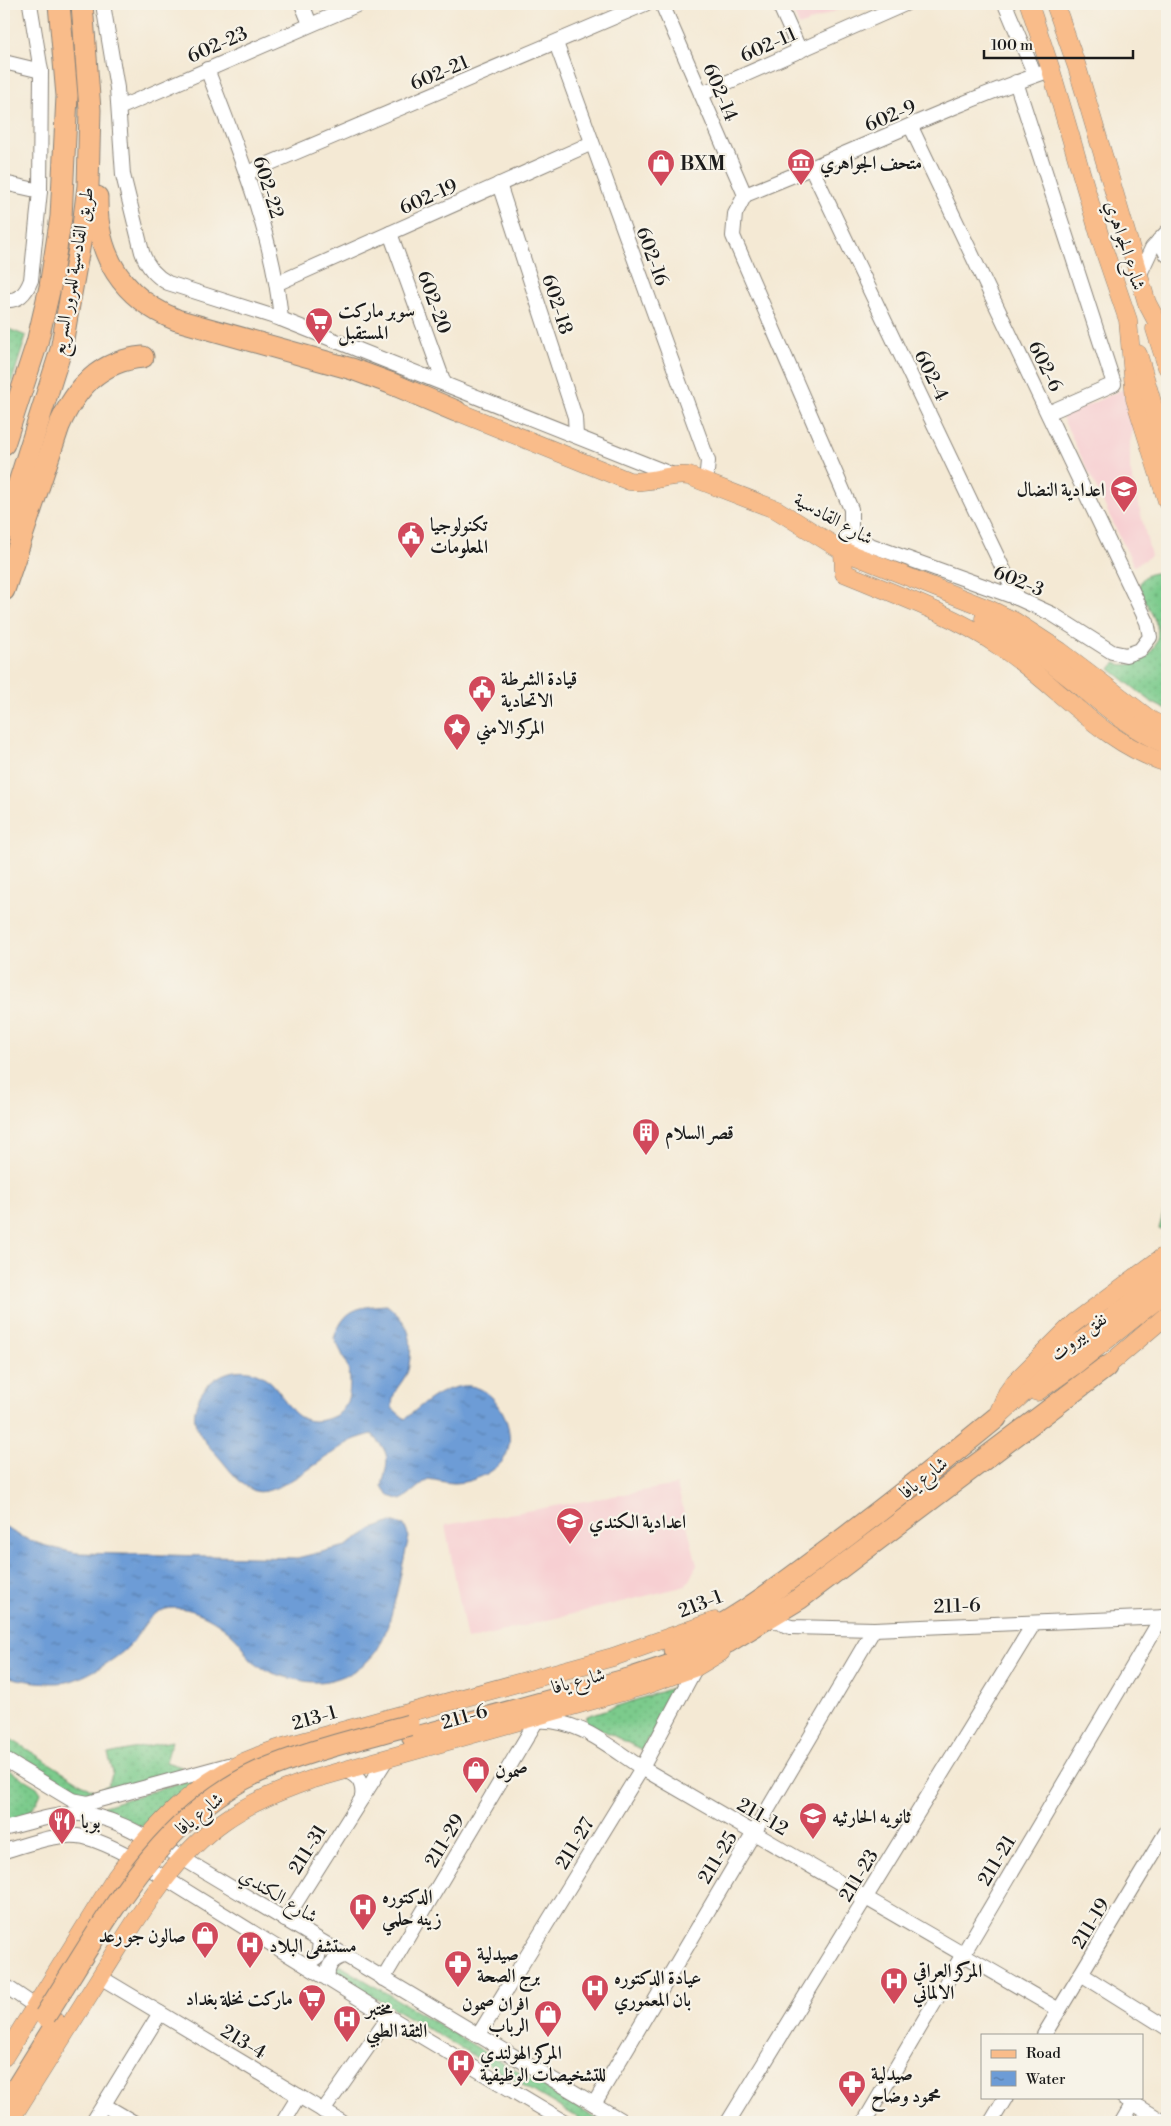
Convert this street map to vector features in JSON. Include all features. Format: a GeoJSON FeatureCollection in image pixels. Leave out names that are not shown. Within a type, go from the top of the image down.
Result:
{"type":"FeatureCollection","features":[{"type":"Feature","properties":{"kind":"highway","name":"طريق القادسية للمرور السريع"},"geometry":{"type":"LineString","coordinates":[[4,444],[39,335],[50,287],[61,217],[67,96],[59,4]]}},
{"type":"Feature","properties":{"kind":"highway","name":"طريق القادسية للمرور السريع"},"geometry":{"type":"LineString","coordinates":[[4,530],[61,350],[83,226],[90,146],[89,74],[82,4]]}},
{"type":"Feature","properties":{"kind":"highway"},"geometry":{"type":"LineString","coordinates":[[90,146],[97,168],[98,220],[103,244],[119,277],[145,303],[177,320],[352,369],[456,411]]}},
{"type":"Feature","properties":{"kind":"highway"},"geometry":{"type":"LineString","coordinates":[[4,590],[59,426],[68,407],[94,375],[111,364],[129,358],[143,357]]}},
{"type":"Feature","properties":{"kind":"highway","name":"شارع يافا"},"geometry":{"type":"LineString","coordinates":[[766,1613],[826,1578],[1106,1367]]}},
{"type":"Feature","properties":{"kind":"highway","name":"شارع يافا"},"geometry":{"type":"LineString","coordinates":[[4,2082],[45,2016],[163,1864],[201,1825],[224,1808],[266,1784],[411,1732],[632,1678],[680,1662],[728,1642],[766,1613],[1003,1412]]}},
{"type":"Feature","properties":{"kind":"highway","name":"شارع يافا"},"geometry":{"type":"LineString","coordinates":[[4,2108],[45,2016]]}},
{"type":"Feature","properties":{"kind":"main road","name":"شارع الجواهري"},"geometry":{"type":"LineString","coordinates":[[1029,4],[1043,72],[1128,320],[1136,399],[1167,502]]}},
{"type":"Feature","properties":{"kind":"main road","name":"شارع الجواهري"},"geometry":{"type":"LineString","coordinates":[[1055,4],[1077,66],[1147,302],[1167,341]]}},
{"type":"Feature","properties":{"kind":"main road"},"geometry":{"type":"LineString","coordinates":[[1147,302],[1167,367]]}},
{"type":"Feature","properties":{"kind":"main road"},"geometry":{"type":"LineString","coordinates":[[1128,320],[1167,453]]}},
{"type":"Feature","properties":{"kind":"main road","name":"شارع القادسية"},"geometry":{"type":"LineString","coordinates":[[456,411],[629,481],[652,481],[673,475],[688,476],[777,510],[939,590],[989,609],[1014,621],[1060,651],[1152,721],[1167,728]]}},
{"type":"Feature","properties":{"kind":"main road"},"geometry":{"type":"LineString","coordinates":[[845,544],[844,573],[952,619],[998,645],[1041,676],[1100,727],[1122,742],[1167,763]]}},
{"type":"Feature","properties":{"kind":"main road"},"geometry":{"type":"LineString","coordinates":[[939,590],[1021,641],[1142,734],[1167,745]]}},
{"type":"Feature","properties":{"kind":"main road"},"geometry":{"type":"LineString","coordinates":[[1132,704],[1167,719]]}},
{"type":"Feature","properties":{"kind":"main road"},"geometry":{"type":"LineString","coordinates":[[1147,755],[1167,770]]}},
{"type":"Feature","properties":{"kind":"main road","name":"شارع يافا"},"geometry":{"type":"LineString","coordinates":[[1003,1412],[1007,1393],[1015,1382],[1074,1323],[1167,1254]]}},
{"type":"Feature","properties":{"kind":"main road"},"geometry":{"type":"LineString","coordinates":[[1003,1412],[1075,1346],[1167,1274]]}},
{"type":"Feature","properties":{"kind":"main road","name":"نفق بيروت"},"geometry":{"type":"LineString","coordinates":[[1003,1412],[1068,1370],[1167,1292]]}},
{"type":"Feature","properties":{"kind":"main road","name":"شارع يافا"},"geometry":{"type":"LineString","coordinates":[[1106,1367],[1167,1315]]}},
{"type":"Feature","properties":{"kind":"main road"},"geometry":{"type":"LineString","coordinates":[[1106,1367],[1160,1334],[1167,1326]]}},
{"type":"Feature","properties":{"kind":"main road","name":"211-6"},"geometry":{"type":"LineString","coordinates":[[182,1858],[202,1838],[224,1821],[247,1806],[278,1791],[528,1721],[643,1686],[696,1667],[714,1658],[766,1613]]}},
{"type":"Feature","properties":{"kind":"main road","name":"213-1"},"geometry":{"type":"LineString","coordinates":[[4,2057],[45,2016],[116,1877],[131,1857],[162,1821],[190,1796],[219,1776],[260,1755],[305,1741],[613,1657],[716,1620],[766,1613]]}},
{"type":"Feature","properties":{"kind":"main road"},"geometry":{"type":"LineString","coordinates":[[9,2122],[140,1913],[182,1858]]}},
{"type":"Feature","properties":{"kind":"street"},"geometry":{"type":"LineString","coordinates":[[4,300],[12,301],[21,296],[28,289],[31,280],[40,191],[41,71],[30,4]]}},
{"type":"Feature","properties":{"kind":"street"},"geometry":{"type":"LineString","coordinates":[[103,4],[115,68],[123,175],[142,252],[149,268],[161,279],[168,283],[281,320],[673,475]]}},
{"type":"Feature","properties":{"kind":"street"},"geometry":{"type":"LineString","coordinates":[[302,4],[310,24]]}},
{"type":"Feature","properties":{"kind":"street","name":"602-23"},"geometry":{"type":"LineString","coordinates":[[119,108],[359,4]]}},
{"type":"Feature","properties":{"kind":"street","name":"602-21"},"geometry":{"type":"LineString","coordinates":[[247,173],[645,4]]}},
{"type":"Feature","properties":{"kind":"street","name":"602-14"},"geometry":{"type":"LineString","coordinates":[[662,4],[745,195]]}},
{"type":"Feature","properties":{"kind":"street"},"geometry":{"type":"LineString","coordinates":[[779,4],[800,51]]}},
{"type":"Feature","properties":{"kind":"street"},"geometry":{"type":"LineString","coordinates":[[1005,4],[1043,72]]}},
{"type":"Feature","properties":{"kind":"street","name":"602-11"},"geometry":{"type":"LineString","coordinates":[[701,94],[901,5]]}},
{"type":"Feature","properties":{"kind":"street","name":"602-16"},"geometry":{"type":"LineString","coordinates":[[556,43],[708,461],[706,482]]}},
{"type":"Feature","properties":{"kind":"street"},"geometry":{"type":"LineString","coordinates":[[4,62],[41,71]]}},
{"type":"Feature","properties":{"kind":"street","name":"602-22"},"geometry":{"type":"LineString","coordinates":[[207,69],[247,173],[278,283],[281,320]]}},
{"type":"Feature","properties":{"kind":"street","name":"602-9"},"geometry":{"type":"LineString","coordinates":[[745,195],[812,169],[1043,72]]}},
{"type":"Feature","properties":{"kind":"street"},"geometry":{"type":"LineString","coordinates":[[1016,82],[1114,382],[1112,387],[1048,413]]}},
{"type":"Feature","properties":{"kind":"street","name":"602-6"},"geometry":{"type":"LineString","coordinates":[[911,126],[1147,622]]}},
{"type":"Feature","properties":{"kind":"street","name":"602-19"},"geometry":{"type":"LineString","coordinates":[[278,283],[592,143]]}},
{"type":"Feature","properties":{"kind":"street","name":"602-4"},"geometry":{"type":"LineString","coordinates":[[812,169],[1017,598]]}},
{"type":"Feature","properties":{"kind":"street"},"geometry":{"type":"LineString","coordinates":[[4,183],[40,191]]}},
{"type":"Feature","properties":{"kind":"street","name":"602-18"},"geometry":{"type":"LineString","coordinates":[[499,184],[575,417],[576,436]]}},
{"type":"Feature","properties":{"kind":"street"},"geometry":{"type":"LineString","coordinates":[[745,195],[735,214],[733,236],[851,509],[851,528],[845,544]]}},
{"type":"Feature","properties":{"kind":"street","name":"602-20"},"geometry":{"type":"LineString","coordinates":[[390,233],[444,383]]}},
{"type":"Feature","properties":{"kind":"street"},"geometry":{"type":"LineString","coordinates":[[1139,276],[1147,256],[1163,236]]}},
{"type":"Feature","properties":{"kind":"street"},"geometry":{"type":"LineString","coordinates":[[1163,236],[1167,255]]}},
{"type":"Feature","properties":{"kind":"street","name":"602-3"},"geometry":{"type":"LineString","coordinates":[[845,544],[1017,598],[1052,614],[1107,649],[1126,655],[1140,650],[1146,644],[1150,637],[1147,622]]}},
{"type":"Feature","properties":{"kind":"street","name":"211-6"},"geometry":{"type":"LineString","coordinates":[[766,1613],[781,1625],[791,1627],[874,1630],[1164,1617]]}},
{"type":"Feature","properties":{"kind":"street","name":"211-21"},"geometry":{"type":"LineString","coordinates":[[864,2122],[1164,1617]]}},
{"type":"Feature","properties":{"kind":"street","name":"211-23"},"geometry":{"type":"LineString","coordinates":[[728,2122],[1034,1623]]}},
{"type":"Feature","properties":{"kind":"street","name":"211-25"},"geometry":{"type":"LineString","coordinates":[[594,2104],[874,1630]]}},
{"type":"Feature","properties":{"kind":"street","name":"211-27"},"geometry":{"type":"LineString","coordinates":[[478,2036],[642,1768],[696,1667]]}},
{"type":"Feature","properties":{"kind":"street","name":"211-12"},"geometry":{"type":"LineString","coordinates":[[528,1721],[558,1721],[577,1726],[642,1768],[1059,2010]]}},
{"type":"Feature","properties":{"kind":"street","name":"211-29"},"geometry":{"type":"LineString","coordinates":[[383,1979],[528,1721]]}},
{"type":"Feature","properties":{"kind":"street"},"geometry":{"type":"LineString","coordinates":[[4,1759],[87,1809],[228,1765],[238,1765]]}},
{"type":"Feature","properties":{"kind":"street","name":"211-31"},"geometry":{"type":"LineString","coordinates":[[285,1920],[386,1760]]}},
{"type":"Feature","properties":{"kind":"street"},"geometry":{"type":"LineString","coordinates":[[344,1771],[359,1780],[362,1786],[362,1798]]}},
{"type":"Feature","properties":{"kind":"street","name":"شارع الكندي"},"geometry":{"type":"LineString","coordinates":[[4,1830],[51,1818],[77,1814],[87,1809],[147,1838],[182,1858],[624,2122]]}},
{"type":"Feature","properties":{"kind":"street","name":"211-19"},"geometry":{"type":"LineString","coordinates":[[1045,2034],[1167,1831]]}},
{"type":"Feature","properties":{"kind":"street"},"geometry":{"type":"LineString","coordinates":[[4,1851],[56,1837],[83,1837],[108,1845],[131,1857],[389,2017],[565,2122]]}},
{"type":"Feature","properties":{"kind":"street"},"geometry":{"type":"LineString","coordinates":[[306,1965],[318,1957],[320,1942]]}},
{"type":"Feature","properties":{"kind":"street"},"geometry":{"type":"LineString","coordinates":[[328,1979],[328,1970],[332,1962],[344,1956]]}},
{"type":"Feature","properties":{"kind":"street"},"geometry":{"type":"LineString","coordinates":[[1081,1974],[1167,2028]]}},
{"type":"Feature","properties":{"kind":"street","name":"213-4"},"geometry":{"type":"LineString","coordinates":[[100,1977],[342,2122]]}},
{"type":"Feature","properties":{"kind":"street"},"geometry":{"type":"LineString","coordinates":[[4,1985],[45,2016]]}},
{"type":"Feature","properties":{"kind":"street"},"geometry":{"type":"LineString","coordinates":[[93,2122],[160,2012]]}},
{"type":"Feature","properties":{"kind":"street"},"geometry":{"type":"LineString","coordinates":[[323,2111],[389,2017]]}},
{"type":"Feature","properties":{"kind":"street"},"geometry":{"type":"LineString","coordinates":[[283,2122],[300,2096]]}},
{"type":"Feature","properties":{"kind":"street"},"geometry":{"type":"LineString","coordinates":[[991,2122],[1005,2098]]}},
{"type":"Feature","properties":{"kind":"street"},"geometry":{"type":"LineString","coordinates":[[1122,2122],[1128,2100],[1164,2122]]}},
{"type":"Feature","properties":{"kind":"street"},"geometry":{"type":"LineString","coordinates":[[104,2105],[133,2122]]}},
{"type":"Feature","properties":{"kind":"shaded area"},"geometry":{"type":"Polygon","coordinates":[[[790,4],[852,4],[799,26],[790,4]]]}},
{"type":"Feature","properties":{"kind":"shaded area","name":"اعدادية النضال"},"geometry":{"type":"Polygon","coordinates":[[[1123,389],[1135,424],[1130,442],[1130,469],[1151,556],[1134,566],[1062,417],[1123,389]]]}},
{"type":"Feature","properties":{"kind":"shaded area","name":"اعدادية الكندي"},"geometry":{"type":"Polygon","coordinates":[[[677,1485],[697,1565],[686,1586],[467,1640],[445,1525],[677,1485]]]}},
{"type":"Feature","properties":{"kind":"green space"},"geometry":{"type":"Polygon","coordinates":[[[4,327],[26,336],[4,407],[4,327]]]}},
{"type":"Feature","properties":{"kind":"green space"},"geometry":{"type":"Polygon","coordinates":[[[1154,573],[1161,574],[1167,580],[1167,710],[1153,703],[1110,669],[1115,663],[1123,665],[1139,661],[1152,651],[1156,644],[1158,636],[1157,627],[1140,591],[1142,579],[1154,573]]]}},
{"type":"Feature","properties":{"kind":"green space"},"geometry":{"type":"Polygon","coordinates":[[[1167,1198],[1167,1240],[1162,1238],[1164,1231],[1159,1229],[1167,1198]]]}},
{"type":"Feature","properties":{"kind":"green space"},"geometry":{"type":"Polygon","coordinates":[[[681,1685],[651,1740],[648,1738],[642,1750],[586,1722],[587,1716],[681,1685]]]}},
{"type":"Feature","properties":{"kind":"green space"},"geometry":{"type":"Polygon","coordinates":[[[4,1735],[94,1791],[108,1785],[113,1772],[108,1754],[172,1741],[166,1762],[182,1767],[176,1776],[88,1798],[74,1797],[4,1754],[4,1735]]]}},
{"type":"Feature","properties":{"kind":"green space"},"geometry":{"type":"Polygon","coordinates":[[[4,1767],[37,1787],[41,1793],[35,1805],[27,1814],[17,1820],[4,1823],[4,1767]]]}},
{"type":"Feature","properties":{"kind":"green space"},"geometry":{"type":"Polygon","coordinates":[[[212,1773],[150,1827],[132,1823],[101,1807],[212,1773]]]}},
{"type":"Feature","properties":{"kind":"green space"},"geometry":{"type":"Polygon","coordinates":[[[336,1966],[341,1966],[602,2122],[585,2122],[336,1974],[336,1966]]]}},
{"type":"Feature","properties":{"kind":"water"},"geometry":{"type":"Polygon","coordinates":[[[387,1305],[407,1328],[411,1349],[408,1370],[395,1393],[392,1408],[405,1419],[432,1398],[446,1390],[463,1386],[475,1387],[486,1392],[495,1400],[507,1423],[508,1448],[502,1462],[487,1474],[468,1481],[451,1483],[428,1479],[402,1500],[389,1496],[382,1486],[387,1458],[383,1448],[372,1434],[351,1441],[303,1473],[276,1488],[255,1491],[244,1485],[208,1445],[197,1429],[195,1410],[205,1389],[223,1375],[233,1371],[245,1370],[267,1379],[273,1384],[292,1410],[305,1419],[313,1421],[332,1417],[342,1411],[345,1406],[350,1387],[347,1365],[334,1338],[338,1328],[343,1320],[353,1311],[360,1308],[387,1305]]]}},
{"type":"Feature","properties":{"kind":"water"},"geometry":{"type":"Polygon","coordinates":[[[391,1522],[404,1525],[409,1537],[388,1626],[383,1639],[371,1658],[345,1676],[314,1682],[270,1672],[252,1661],[235,1637],[218,1623],[197,1612],[176,1608],[159,1611],[153,1615],[124,1651],[83,1677],[67,1682],[44,1683],[4,1675],[4,1526],[12,1532],[39,1544],[77,1553],[297,1558],[346,1546],[373,1529],[391,1522]]]}},
{"type":"Feature","properties":{"kind":"place","name":"متحف الجواهري"},"geometry":{"type":"Point","coordinates":[801,186]}},
{"type":"Feature","properties":{"kind":"place","name":"BXM"},"geometry":{"type":"Point","coordinates":[661,187]}},
{"type":"Feature","properties":{"kind":"place","name":"سوبر ماركت المستقبل"},"geometry":{"type":"Point","coordinates":[319,345]}},
{"type":"Feature","properties":{"kind":"place","name":"اعدادية النضال"},"geometry":{"type":"Point","coordinates":[1124,513]}},
{"type":"Feature","properties":{"kind":"place","name":"تكنولوجيا المعلومات"},"geometry":{"type":"Point","coordinates":[411,559]}},
{"type":"Feature","properties":{"kind":"place","name":"قيادة الشرطة الاتحادية"},"geometry":{"type":"Point","coordinates":[482,713]}},
{"type":"Feature","properties":{"kind":"place","name":"المركز الامني"},"geometry":{"type":"Point","coordinates":[457,751]}},
{"type":"Feature","properties":{"kind":"place","name":"قصر السلام"},"geometry":{"type":"Point","coordinates":[646,1156]}},
{"type":"Feature","properties":{"kind":"place","name":"اعدادية الكندي"},"geometry":{"type":"Point","coordinates":[570,1545]}},
{"type":"Feature","properties":{"kind":"place","name":"صمون"},"geometry":{"type":"Point","coordinates":[476,1794]}},
{"type":"Feature","properties":{"kind":"place","name":"ثانويه الحارثيه"},"geometry":{"type":"Point","coordinates":[813,1840]}},
{"type":"Feature","properties":{"kind":"place","name":"بوبا"},"geometry":{"type":"Point","coordinates":[62,1845]}},
{"type":"Feature","properties":{"kind":"place","name":"الدكتوره زينه حلمي"},"geometry":{"type":"Point","coordinates":[363,1931]}},
{"type":"Feature","properties":{"kind":"place","name":"صالون جو رعد"},"geometry":{"type":"Point","coordinates":[205,1959]}},
{"type":"Feature","properties":{"kind":"place","name":"مستشفى البلاد"},"geometry":{"type":"Point","coordinates":[250,1969]}},
{"type":"Feature","properties":{"kind":"place","name":"صيدلية برج الصحة"},"geometry":{"type":"Point","coordinates":[458,1988]}},
{"type":"Feature","properties":{"kind":"place","name":"المركز العراقي الالماني"},"geometry":{"type":"Point","coordinates":[894,2005]}},
{"type":"Feature","properties":{"kind":"place","name":"عيادة الدكتوره بان المعموري"},"geometry":{"type":"Point","coordinates":[595,2012]}},
{"type":"Feature","properties":{"kind":"place","name":"ماركت نخلة بغداد"},"geometry":{"type":"Point","coordinates":[312,2022]}},
{"type":"Feature","properties":{"kind":"place","name":"افران صمون الرباب"},"geometry":{"type":"Point","coordinates":[548,2038]}},
{"type":"Feature","properties":{"kind":"place","name":"مختبر الثقة الطبي"},"geometry":{"type":"Point","coordinates":[347,2043]}},
{"type":"Feature","properties":{"kind":"place","name":"المركز الهولندي للتشخيصات الوظيفية"},"geometry":{"type":"Point","coordinates":[461,2087]}},
{"type":"Feature","properties":{"kind":"place","name":"صيدلية محمود وضاح"},"geometry":{"type":"Point","coordinates":[852,2108]}}]}
